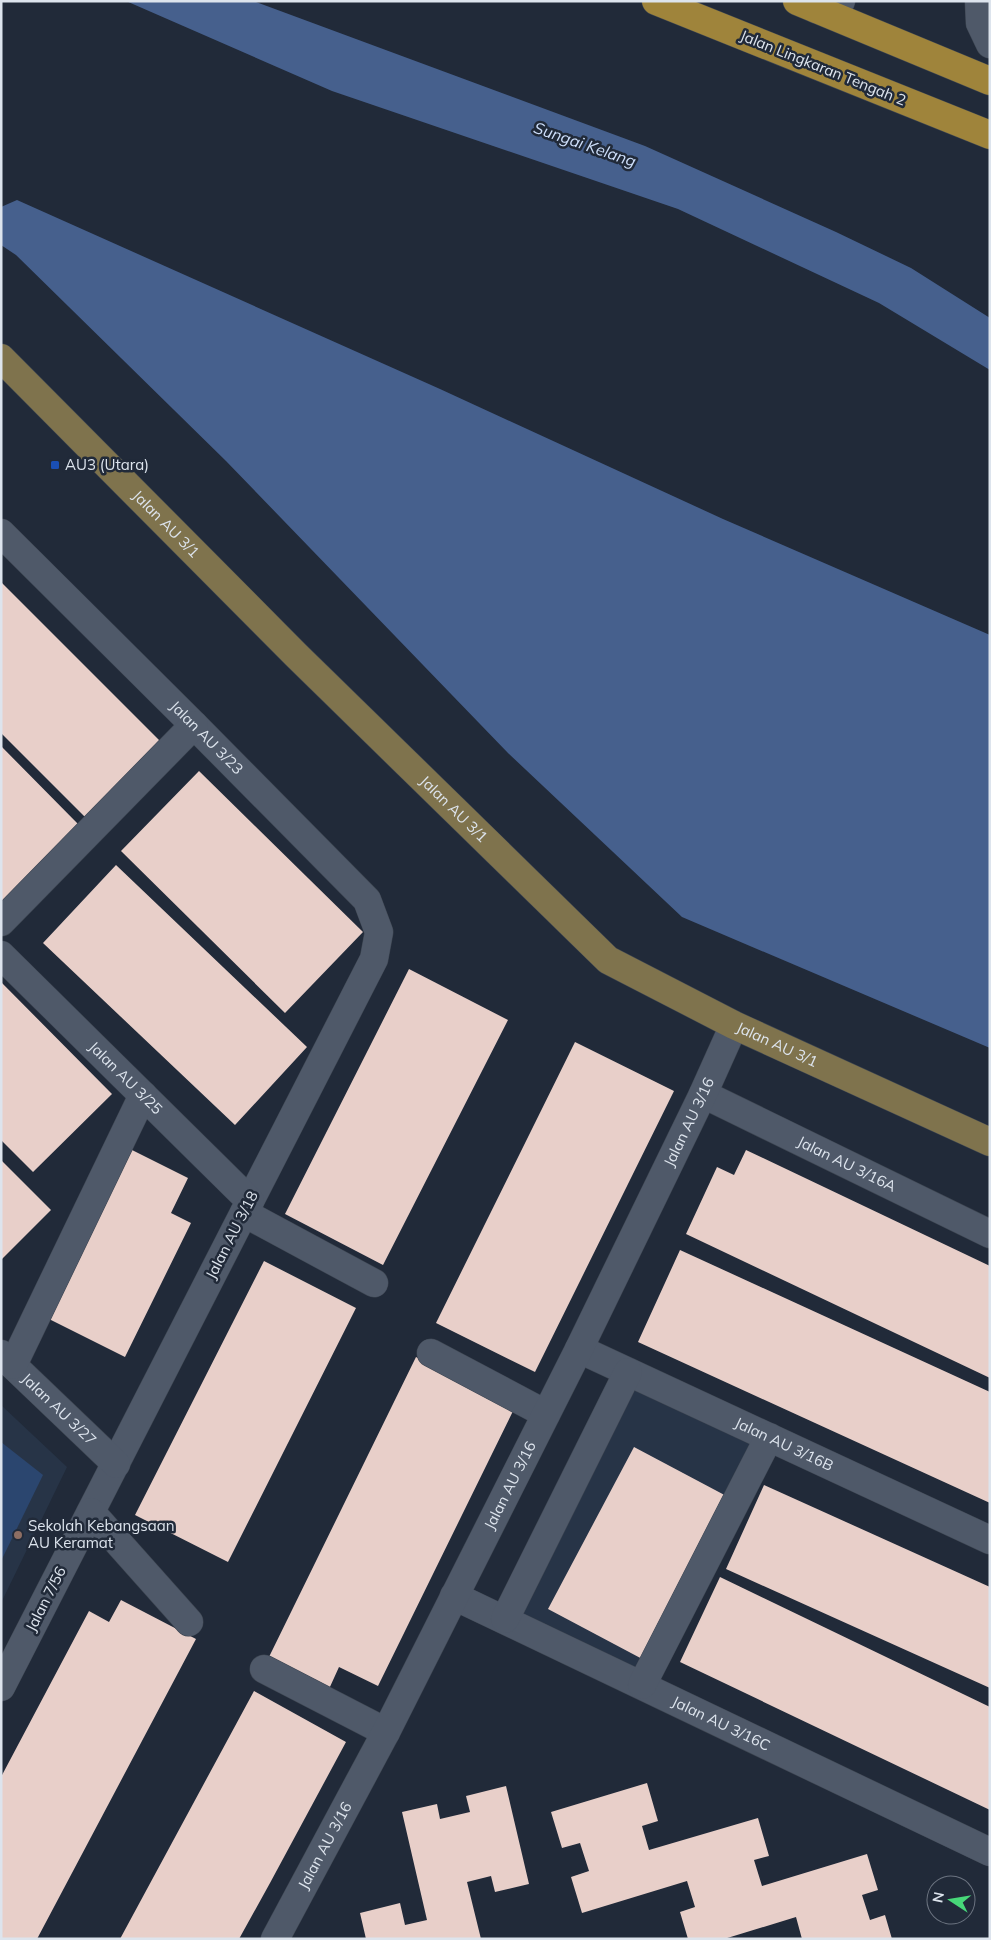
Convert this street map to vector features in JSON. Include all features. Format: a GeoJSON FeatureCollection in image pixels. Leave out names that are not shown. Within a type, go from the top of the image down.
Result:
{"type":"FeatureCollection","features":[{"type":"Feature","properties":{"kind":"highway","name":"Jalan Lingkaran Tengah 2"},"geometry":{"type":"LineString","coordinates":[[656,1],[990,135]]}},
{"type":"Feature","properties":{"kind":"highway"},"geometry":{"type":"LineString","coordinates":[[818,4],[990,81]]}},
{"type":"Feature","properties":{"kind":"main road","name":"Jalan AU 3/1"},"geometry":{"type":"LineString","coordinates":[[1,358],[296,655],[608,960],[734,1025],[990,1142]]}},
{"type":"Feature","properties":{"kind":"street"},"geometry":{"type":"LineString","coordinates":[[979,1],[980,23],[990,44]]}},
{"type":"Feature","properties":{"kind":"street","name":"Jalan AU 3/23"},"geometry":{"type":"LineString","coordinates":[[1,533],[367,900],[379,932],[374,959]]}},
{"type":"Feature","properties":{"kind":"street"},"geometry":{"type":"LineString","coordinates":[[1,922],[194,725]]}},
{"type":"Feature","properties":{"kind":"street","name":"Jalan AU 3/25"},"geometry":{"type":"LineString","coordinates":[[1,955],[143,1095],[247,1207],[374,1283]]}},
{"type":"Feature","properties":{"kind":"street","name":"Jalan AU 3/18"},"geometry":{"type":"LineString","coordinates":[[91,1512],[374,959]]}},
{"type":"Feature","properties":{"kind":"street","name":"Jalan AU 3/16"},"geometry":{"type":"LineString","coordinates":[[276,1939],[386,1732],[579,1349],[703,1094],[734,1025]]}},
{"type":"Feature","properties":{"kind":"street","name":"Jalan AU 3/16A"},"geometry":{"type":"LineString","coordinates":[[703,1094],[990,1234]]}},
{"type":"Feature","properties":{"kind":"street"},"geometry":{"type":"LineString","coordinates":[[7,1359],[143,1095]]}},
{"type":"Feature","properties":{"kind":"street","name":"Jalan AU 3/16B"},"geometry":{"type":"LineString","coordinates":[[579,1349],[990,1540]]}},
{"type":"Feature","properties":{"kind":"street"},"geometry":{"type":"LineString","coordinates":[[431,1353],[546,1414]]}},
{"type":"Feature","properties":{"kind":"street","name":"Jalan AU 3/27"},"geometry":{"type":"LineString","coordinates":[[7,1359],[116,1464]]}},
{"type":"Feature","properties":{"kind":"street"},"geometry":{"type":"LineString","coordinates":[[506,1619],[628,1372]]}},
{"type":"Feature","properties":{"kind":"street"},"geometry":{"type":"LineString","coordinates":[[642,1685],[769,1437]]}},
{"type":"Feature","properties":{"kind":"street"},"geometry":{"type":"LineString","coordinates":[[91,1512],[190,1622]]}},
{"type":"Feature","properties":{"kind":"street","name":"Jalan 7/56"},"geometry":{"type":"LineString","coordinates":[[1,1687],[91,1512]]}},
{"type":"Feature","properties":{"kind":"street","name":"Jalan AU 3/16C"},"geometry":{"type":"LineString","coordinates":[[454,1596],[506,1619],[990,1852]]}},
{"type":"Feature","properties":{"kind":"street"},"geometry":{"type":"LineString","coordinates":[[264,1669],[386,1732]]}},
{"type":"Feature","properties":{"kind":"shaded area"},"geometry":{"type":"Polygon","coordinates":[[[631,1386],[757,1444],[641,1670],[519,1613],[631,1386]]]}},
{"type":"Feature","properties":{"kind":"shaded area","name":"Sekolah Kebangsaan AU Keramat"},"geometry":{"type":"Polygon","coordinates":[[[1,1405],[67,1467],[1,1603],[1,1405]]]}},
{"type":"Feature","properties":{"kind":"shaded area"},"geometry":{"type":"Polygon","coordinates":[[[1,1442],[43,1475],[1,1561],[1,1442]]]}},
{"type":"Feature","properties":{"kind":"water","name":"Sungai Kelang"},"geometry":{"type":"Polygon","coordinates":[[[126,1],[253,1],[645,146],[911,268],[990,318],[990,370],[879,303],[678,209],[332,91],[126,1]]]}},
{"type":"Feature","properties":{"kind":"water"},"geometry":{"type":"Polygon","coordinates":[[[17,200],[440,389],[723,519],[990,635],[990,1048],[682,917],[508,753],[226,461],[16,255],[1,245],[1,207],[17,200]]]}},
{"type":"Feature","properties":{"kind":"building"},"geometry":{"type":"Polygon","coordinates":[[[1,582],[162,743],[87,819],[1,733],[1,582]]]}},
{"type":"Feature","properties":{"kind":"building"},"geometry":{"type":"Polygon","coordinates":[[[1,746],[78,824],[1,902],[1,746]]]}},
{"type":"Feature","properties":{"kind":"building"},"geometry":{"type":"Polygon","coordinates":[[[199,771],[363,932],[285,1013],[121,851],[199,771]]]}},
{"type":"Feature","properties":{"kind":"building"},"geometry":{"type":"Polygon","coordinates":[[[116,865],[307,1047],[235,1125],[43,943],[116,865]]]}},
{"type":"Feature","properties":{"kind":"building"},"geometry":{"type":"Polygon","coordinates":[[[409,969],[508,1020],[383,1265],[285,1214],[409,969]]]}},
{"type":"Feature","properties":{"kind":"building"},"geometry":{"type":"Polygon","coordinates":[[[1,982],[112,1094],[33,1172],[1,1140],[1,982]]]}},
{"type":"Feature","properties":{"kind":"building"},"geometry":{"type":"Polygon","coordinates":[[[575,1042],[674,1091],[535,1372],[436,1323],[575,1042]]]}},
{"type":"Feature","properties":{"kind":"building"},"geometry":{"type":"Polygon","coordinates":[[[126,1147],[188,1178],[171,1213],[191,1223],[125,1357],[43,1316],[126,1147]]]}},
{"type":"Feature","properties":{"kind":"building"},"geometry":{"type":"Polygon","coordinates":[[[746,1150],[990,1266],[990,1378],[686,1234],[717,1167],[734,1175],[746,1150]]]}},
{"type":"Feature","properties":{"kind":"building"},"geometry":{"type":"Polygon","coordinates":[[[1,1160],[51,1210],[1,1260],[1,1160]]]}},
{"type":"Feature","properties":{"kind":"building"},"geometry":{"type":"Polygon","coordinates":[[[680,1250],[990,1392],[990,1503],[638,1342],[680,1250]]]}},
{"type":"Feature","properties":{"kind":"building"},"geometry":{"type":"Polygon","coordinates":[[[264,1261],[356,1308],[228,1562],[135,1515],[264,1261]]]}},
{"type":"Feature","properties":{"kind":"building"},"geometry":{"type":"Polygon","coordinates":[[[416,1357],[515,1407],[378,1686],[339,1667],[329,1689],[268,1659],[416,1357]]]}},
{"type":"Feature","properties":{"kind":"building"},"geometry":{"type":"Polygon","coordinates":[[[634,1447],[732,1499],[646,1661],[548,1609],[634,1447]]]}},
{"type":"Feature","properties":{"kind":"building"},"geometry":{"type":"Polygon","coordinates":[[[764,1485],[990,1587],[990,1688],[726,1569],[764,1485]]]}},
{"type":"Feature","properties":{"kind":"building"},"geometry":{"type":"Polygon","coordinates":[[[720,1577],[990,1707],[990,1810],[680,1662],[720,1577]]]}},
{"type":"Feature","properties":{"kind":"building"},"geometry":{"type":"Polygon","coordinates":[[[121,1600],[196,1639],[37,1939],[1,1939],[1,1777],[89,1611],[109,1622],[121,1600]]]}},
{"type":"Feature","properties":{"kind":"building"},"geometry":{"type":"Polygon","coordinates":[[[254,1691],[346,1742],[270,1883],[239,1939],[120,1939],[254,1691]]]}},
{"type":"Feature","properties":{"kind":"building"},"geometry":{"type":"Polygon","coordinates":[[[647,1783],[658,1821],[642,1826],[649,1850],[758,1818],[769,1856],[754,1860],[762,1886],[867,1854],[878,1890],[862,1895],[870,1920],[885,1915],[892,1939],[802,1939],[796,1917],[724,1939],[688,1939],[680,1912],[695,1907],[687,1881],[582,1913],[571,1877],[589,1871],[580,1843],[562,1848],[551,1812],[647,1783]]]}},
{"type":"Feature","properties":{"kind":"building"},"geometry":{"type":"Polygon","coordinates":[[[506,1786],[529,1884],[495,1892],[491,1876],[467,1882],[481,1939],[366,1939],[360,1913],[400,1903],[405,1925],[427,1920],[402,1812],[437,1804],[440,1819],[470,1812],[466,1796],[506,1786]]]}},
{"type":"Feature","properties":{"kind":"place","name":"AU3 (Utara)"},"geometry":{"type":"Point","coordinates":[55,465]}},
{"type":"Feature","properties":{"kind":"place","name":"Sekolah Kebangsaan AU Keramat"},"geometry":{"type":"Point","coordinates":[18,1535]}}]}
